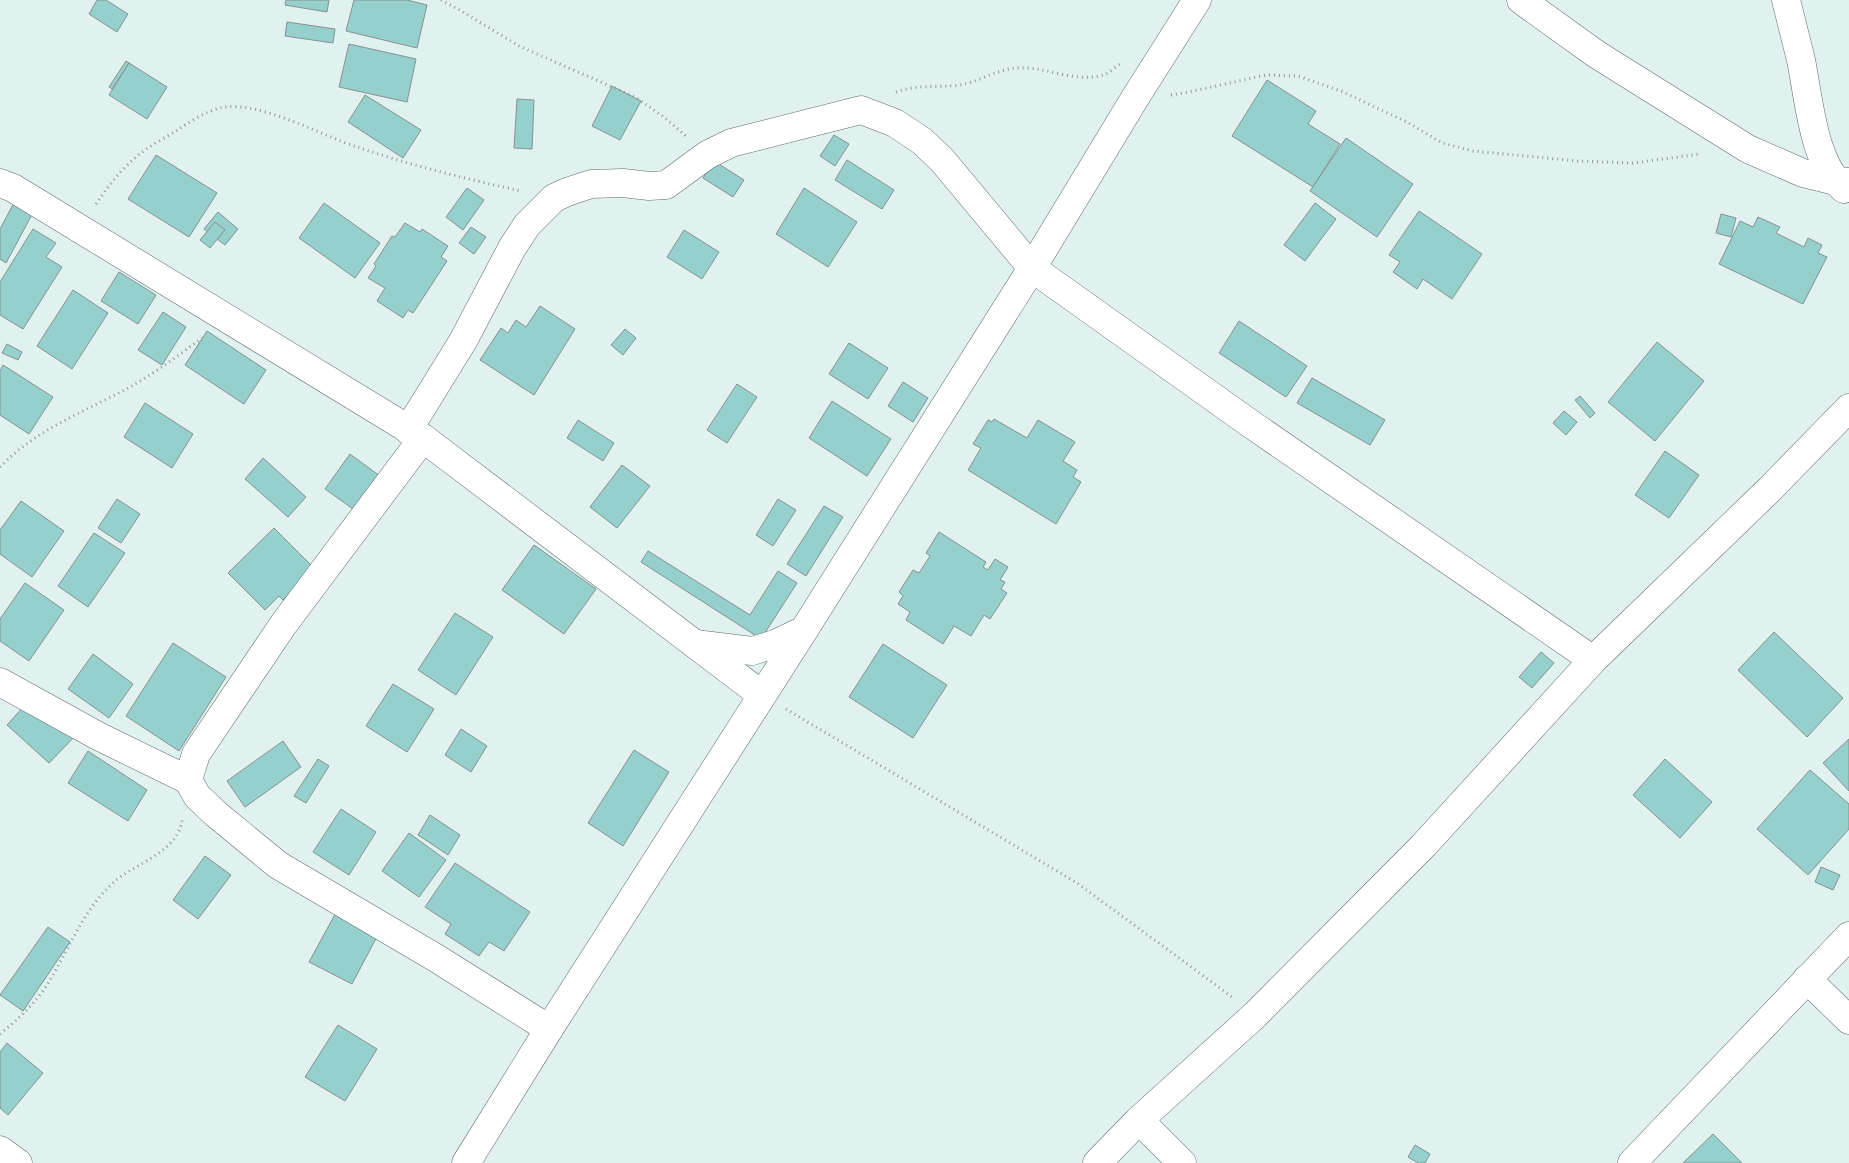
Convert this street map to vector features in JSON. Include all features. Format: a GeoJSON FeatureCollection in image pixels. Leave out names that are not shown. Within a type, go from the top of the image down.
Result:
{"type":"FeatureCollection","features":[{"type":"Feature","properties":{"kind":"street"},"geometry":{"type":"LineString","coordinates":[[466,1163],[1032,268],[1134,98],[1197,0]]}},
{"type":"Feature","properties":{"kind":"street"},"geometry":{"type":"LineString","coordinates":[[1521,0],[1596,54],[1748,149],[1803,173],[1844,185]]}},
{"type":"Feature","properties":{"kind":"street"},"geometry":{"type":"LineString","coordinates":[[1786,0],[1818,144],[1844,185]]}},
{"type":"Feature","properties":{"kind":"street"},"geometry":{"type":"LineString","coordinates":[[188,780],[196,754],[415,434],[512,248],[534,218],[554,198],[591,184],[666,185],[707,155],[731,143],[861,110],[895,123],[922,140],[942,160],[1032,268],[1248,422],[1594,660]]}},
{"type":"Feature","properties":{"kind":"street"},"geometry":{"type":"LineString","coordinates":[[0,183],[13,188],[415,434],[762,695]]}},
{"type":"Feature","properties":{"kind":"street"},"geometry":{"type":"LineString","coordinates":[[1097,1163],[1139,1120],[1255,1015],[1424,845],[1594,660],[1770,489],[1849,408]]}},
{"type":"Feature","properties":{"kind":"street"},"geometry":{"type":"LineString","coordinates":[[694,644],[752,651],[775,644],[804,630]]}},
{"type":"Feature","properties":{"kind":"street"},"geometry":{"type":"LineString","coordinates":[[0,682],[98,736],[188,780],[197,796],[278,865],[436,958],[549,1029]]}},
{"type":"Feature","properties":{"kind":"street"},"geometry":{"type":"LineString","coordinates":[[1632,1163],[1849,936]]}},
{"type":"Feature","properties":{"kind":"street"},"geometry":{"type":"LineString","coordinates":[[1807,979],[1849,1020]]}},
{"type":"Feature","properties":{"kind":"street"},"geometry":{"type":"LineString","coordinates":[[1139,1120],[1182,1163]]}},
{"type":"Feature","properties":{"kind":"street"},"geometry":{"type":"LineString","coordinates":[[0,1150],[18,1163]]}},
{"type":"Feature","properties":{"kind":"path"},"geometry":{"type":"LineString","coordinates":[[441,0],[519,46],[635,96],[664,117],[707,155]]}},
{"type":"Feature","properties":{"kind":"path"},"geometry":{"type":"LineString","coordinates":[[861,110],[909,87],[960,85],[1014,68],[1036,68],[1074,76],[1091,76],[1106,74],[1122,63]]}},
{"type":"Feature","properties":{"kind":"path"},"geometry":{"type":"LineString","coordinates":[[1134,98],[1184,93],[1266,75],[1298,76],[1341,91],[1407,122],[1442,143],[1472,151],[1578,161],[1634,163],[1704,153]]}},
{"type":"Feature","properties":{"kind":"path"},"geometry":{"type":"LineString","coordinates":[[79,229],[108,186],[141,152],[195,119],[220,108],[237,107],[252,109],[282,118],[356,147],[486,184],[554,198]]}},
{"type":"Feature","properties":{"kind":"path"},"geometry":{"type":"LineString","coordinates":[[0,467],[11,455],[38,436],[84,410],[131,387],[177,357],[227,319]]}},
{"type":"Feature","properties":{"kind":"path"},"geometry":{"type":"LineString","coordinates":[[762,695],[1076,884],[1204,975],[1255,1015]]}},
{"type":"Feature","properties":{"kind":"path"},"geometry":{"type":"LineString","coordinates":[[0,1034],[19,1019],[42,991],[92,906],[115,881],[169,845],[179,831],[182,822],[181,817]]}},
{"type":"Feature","properties":{"kind":"building"},"geometry":{"type":"Polygon","coordinates":[[[97,0],[106,0],[128,14],[117,32],[89,14],[97,0]]]}},
{"type":"Feature","properties":{"kind":"building"},"geometry":{"type":"Polygon","coordinates":[[[286,0],[329,0],[327,12],[285,5],[286,0]]]}},
{"type":"Feature","properties":{"kind":"building"},"geometry":{"type":"Polygon","coordinates":[[[354,0],[407,0],[427,5],[417,48],[346,31],[354,0]]]}},
{"type":"Feature","properties":{"kind":"building"},"geometry":{"type":"Polygon","coordinates":[[[287,22],[335,29],[333,43],[285,36],[287,22]]]}},
{"type":"Feature","properties":{"kind":"building"},"geometry":{"type":"Polygon","coordinates":[[[349,44],[416,59],[407,102],[339,87],[349,44]]]}},
{"type":"Feature","properties":{"kind":"building"},"geometry":{"type":"Polygon","coordinates":[[[126,61],[129,63],[112,89],[109,87],[126,61]]]}},
{"type":"Feature","properties":{"kind":"building"},"geometry":{"type":"Polygon","coordinates":[[[129,63],[167,87],[147,119],[109,95],[129,63]]]}},
{"type":"Feature","properties":{"kind":"building"},"geometry":{"type":"Polygon","coordinates":[[[1267,80],[1316,111],[1308,124],[1340,144],[1313,187],[1232,136],[1267,80]]]}},
{"type":"Feature","properties":{"kind":"building"},"geometry":{"type":"Polygon","coordinates":[[[612,86],[641,101],[620,140],[592,126],[612,86]]]}},
{"type":"Feature","properties":{"kind":"building"},"geometry":{"type":"Polygon","coordinates":[[[365,95],[421,130],[403,158],[348,122],[365,95]]]}},
{"type":"Feature","properties":{"kind":"building"},"geometry":{"type":"Polygon","coordinates":[[[517,99],[534,100],[532,149],[514,148],[517,99]]]}},
{"type":"Feature","properties":{"kind":"building"},"geometry":{"type":"Polygon","coordinates":[[[834,135],[849,144],[835,166],[820,156],[834,135]]]}},
{"type":"Feature","properties":{"kind":"building"},"geometry":{"type":"Polygon","coordinates":[[[1346,138],[1413,184],[1377,237],[1310,191],[1346,138]]]}},
{"type":"Feature","properties":{"kind":"building"},"geometry":{"type":"Polygon","coordinates":[[[156,155],[217,193],[189,237],[128,199],[156,155]]]}},
{"type":"Feature","properties":{"kind":"building"},"geometry":{"type":"Polygon","coordinates":[[[847,160],[894,190],[882,209],[835,180],[847,160]]]}},
{"type":"Feature","properties":{"kind":"building"},"geometry":{"type":"Polygon","coordinates":[[[714,161],[744,180],[733,197],[703,178],[714,161]]]}},
{"type":"Feature","properties":{"kind":"building"},"geometry":{"type":"Polygon","coordinates":[[[467,188],[484,200],[463,230],[446,217],[467,188]]]}},
{"type":"Feature","properties":{"kind":"building"},"geometry":{"type":"Polygon","coordinates":[[[804,188],[857,222],[828,267],[776,234],[804,188]]]}},
{"type":"Feature","properties":{"kind":"building"},"geometry":{"type":"Polygon","coordinates":[[[16,199],[35,209],[6,263],[0,259],[0,229],[16,199]]]}},
{"type":"Feature","properties":{"kind":"building"},"geometry":{"type":"Polygon","coordinates":[[[324,203],[380,243],[355,278],[299,238],[324,203]]]}},
{"type":"Feature","properties":{"kind":"building"},"geometry":{"type":"Polygon","coordinates":[[[1315,203],[1336,219],[1305,261],[1284,245],[1315,203]]]}},
{"type":"Feature","properties":{"kind":"building"},"geometry":{"type":"Polygon","coordinates":[[[1419,211],[1482,254],[1452,299],[1423,279],[1417,289],[1393,272],[1400,262],[1389,255],[1419,211]]]}},
{"type":"Feature","properties":{"kind":"building"},"geometry":{"type":"Polygon","coordinates":[[[218,212],[238,229],[225,245],[204,229],[218,212]]]}},
{"type":"Feature","properties":{"kind":"building"},"geometry":{"type":"Polygon","coordinates":[[[1721,214],[1736,218],[1731,237],[1716,233],[1721,214]]]}},
{"type":"Feature","properties":{"kind":"building"},"geometry":{"type":"Polygon","coordinates":[[[1758,217],[1780,227],[1776,233],[1804,247],[1808,238],[1822,245],[1818,253],[1827,257],[1803,304],[1719,264],[1740,221],[1753,227],[1758,217]]]}},
{"type":"Feature","properties":{"kind":"building"},"geometry":{"type":"Polygon","coordinates":[[[215,222],[225,230],[210,248],[200,240],[215,222]]]}},
{"type":"Feature","properties":{"kind":"building"},"geometry":{"type":"Polygon","coordinates":[[[405,223],[420,232],[422,229],[448,246],[441,257],[447,261],[413,313],[408,310],[403,318],[377,301],[385,288],[368,278],[376,266],[374,264],[392,236],[395,237],[405,223]]]}},
{"type":"Feature","properties":{"kind":"building"},"geometry":{"type":"Polygon","coordinates":[[[471,227],[486,237],[474,254],[459,243],[471,227]]]}},
{"type":"Feature","properties":{"kind":"building"},"geometry":{"type":"Polygon","coordinates":[[[33,229],[56,243],[46,257],[62,267],[23,329],[0,315],[0,282],[33,229]]]}},
{"type":"Feature","properties":{"kind":"building"},"geometry":{"type":"Polygon","coordinates":[[[684,230],[719,252],[702,279],[667,257],[684,230]]]}},
{"type":"Feature","properties":{"kind":"building"},"geometry":{"type":"Polygon","coordinates":[[[119,272],[156,295],[138,324],[101,301],[119,272]]]}},
{"type":"Feature","properties":{"kind":"building"},"geometry":{"type":"Polygon","coordinates":[[[73,290],[108,313],[72,369],[37,346],[73,290]]]}},
{"type":"Feature","properties":{"kind":"building"},"geometry":{"type":"Polygon","coordinates":[[[540,306],[575,329],[534,395],[480,360],[501,328],[508,333],[516,320],[526,327],[540,306]]]}},
{"type":"Feature","properties":{"kind":"building"},"geometry":{"type":"Polygon","coordinates":[[[163,312],[186,327],[162,365],[138,350],[163,312]]]}},
{"type":"Feature","properties":{"kind":"building"},"geometry":{"type":"Polygon","coordinates":[[[1239,321],[1307,366],[1286,397],[1219,353],[1239,321]]]}},
{"type":"Feature","properties":{"kind":"building"},"geometry":{"type":"Polygon","coordinates":[[[625,329],[636,338],[623,355],[611,345],[625,329]]]}},
{"type":"Feature","properties":{"kind":"building"},"geometry":{"type":"Polygon","coordinates":[[[207,331],[266,370],[244,404],[185,365],[207,331]]]}},
{"type":"Feature","properties":{"kind":"building"},"geometry":{"type":"Polygon","coordinates":[[[1657,342],[1704,381],[1655,441],[1608,402],[1657,342]]]}},
{"type":"Feature","properties":{"kind":"building"},"geometry":{"type":"Polygon","coordinates":[[[849,343],[888,368],[868,399],[829,374],[849,343]]]}},
{"type":"Feature","properties":{"kind":"building"},"geometry":{"type":"Polygon","coordinates":[[[7,344],[22,352],[18,360],[2,353],[7,344]]]}},
{"type":"Feature","properties":{"kind":"building"},"geometry":{"type":"Polygon","coordinates":[[[3,365],[53,397],[29,434],[0,415],[0,371],[3,365]]]}},
{"type":"Feature","properties":{"kind":"building"},"geometry":{"type":"Polygon","coordinates":[[[1312,378],[1385,420],[1370,445],[1297,403],[1312,378]]]}},
{"type":"Feature","properties":{"kind":"building"},"geometry":{"type":"Polygon","coordinates":[[[903,382],[928,398],[913,422],[888,406],[903,382]]]}},
{"type":"Feature","properties":{"kind":"building"},"geometry":{"type":"Polygon","coordinates":[[[737,384],[757,397],[727,443],[707,430],[737,384]]]}},
{"type":"Feature","properties":{"kind":"building"},"geometry":{"type":"Polygon","coordinates":[[[1580,396],[1595,413],[1590,418],[1575,400],[1580,396]]]}},
{"type":"Feature","properties":{"kind":"building"},"geometry":{"type":"Polygon","coordinates":[[[832,401],[891,439],[867,476],[809,438],[832,401]]]}},
{"type":"Feature","properties":{"kind":"building"},"geometry":{"type":"Polygon","coordinates":[[[145,403],[193,434],[172,468],[124,437],[145,403]]]}},
{"type":"Feature","properties":{"kind":"building"},"geometry":{"type":"Polygon","coordinates":[[[1564,411],[1577,422],[1566,435],[1553,423],[1564,411]]]}},
{"type":"Feature","properties":{"kind":"building"},"geometry":{"type":"Polygon","coordinates":[[[994,419],[1027,438],[1038,420],[1075,442],[1063,461],[1077,470],[1073,477],[1081,482],[1056,524],[968,470],[981,448],[973,444],[988,420],[992,422],[994,419]]]}},
{"type":"Feature","properties":{"kind":"building"},"geometry":{"type":"Polygon","coordinates":[[[578,420],[614,443],[603,461],[567,438],[578,420]]]}},
{"type":"Feature","properties":{"kind":"building"},"geometry":{"type":"Polygon","coordinates":[[[1665,451],[1699,475],[1669,518],[1635,495],[1665,451]]]}},
{"type":"Feature","properties":{"kind":"building"},"geometry":{"type":"Polygon","coordinates":[[[350,454],[384,479],[360,514],[325,489],[350,454]]]}},
{"type":"Feature","properties":{"kind":"building"},"geometry":{"type":"Polygon","coordinates":[[[263,458],[306,497],[288,517],[245,479],[263,458]]]}},
{"type":"Feature","properties":{"kind":"building"},"geometry":{"type":"Polygon","coordinates":[[[622,465],[650,486],[617,528],[590,507],[622,465]]]}},
{"type":"Feature","properties":{"kind":"building"},"geometry":{"type":"Polygon","coordinates":[[[117,499],[140,514],[121,543],[98,528],[117,499]]]}},
{"type":"Feature","properties":{"kind":"building"},"geometry":{"type":"Polygon","coordinates":[[[778,499],[796,510],[773,546],[756,535],[778,499]]]}},
{"type":"Feature","properties":{"kind":"building"},"geometry":{"type":"Polygon","coordinates":[[[21,501],[64,531],[32,577],[0,554],[0,530],[21,501]]]}},
{"type":"Feature","properties":{"kind":"building"},"geometry":{"type":"Polygon","coordinates":[[[824,506],[843,517],[806,576],[787,564],[824,506]]]}},
{"type":"Feature","properties":{"kind":"building"},"geometry":{"type":"Polygon","coordinates":[[[274,528],[315,569],[283,600],[279,596],[265,610],[228,573],[274,528]]]}},
{"type":"Feature","properties":{"kind":"building"},"geometry":{"type":"Polygon","coordinates":[[[939,532],[986,562],[983,567],[988,570],[995,559],[1008,567],[1000,580],[1005,582],[1001,589],[1007,593],[990,619],[984,615],[971,636],[954,626],[943,644],[906,620],[910,612],[898,604],[903,596],[899,592],[913,570],[919,573],[930,556],[926,553],[939,532]]]}},
{"type":"Feature","properties":{"kind":"building"},"geometry":{"type":"Polygon","coordinates":[[[94,533],[125,553],[88,607],[58,586],[94,533]]]}},
{"type":"Feature","properties":{"kind":"building"},"geometry":{"type":"Polygon","coordinates":[[[534,545],[596,589],[564,634],[502,590],[534,545]]]}},
{"type":"Feature","properties":{"kind":"building"},"geometry":{"type":"Polygon","coordinates":[[[648,551],[750,615],[778,571],[797,583],[761,639],[641,562],[648,551]]]}},
{"type":"Feature","properties":{"kind":"building"},"geometry":{"type":"Polygon","coordinates":[[[25,583],[64,610],[29,661],[0,641],[0,619],[25,583]]]}},
{"type":"Feature","properties":{"kind":"building"},"geometry":{"type":"Polygon","coordinates":[[[455,613],[493,637],[456,695],[418,670],[455,613]]]}},
{"type":"Feature","properties":{"kind":"building"},"geometry":{"type":"Polygon","coordinates":[[[1774,632],[1843,698],[1807,737],[1738,670],[1774,632]]]}},
{"type":"Feature","properties":{"kind":"building"},"geometry":{"type":"Polygon","coordinates":[[[173,643],[226,677],[179,751],[126,716],[173,643]]]}},
{"type":"Feature","properties":{"kind":"building"},"geometry":{"type":"Polygon","coordinates":[[[883,644],[947,685],[913,738],[849,697],[883,644]]]}},
{"type":"Feature","properties":{"kind":"building"},"geometry":{"type":"Polygon","coordinates":[[[1541,652],[1554,663],[1532,688],[1519,677],[1541,652]]]}},
{"type":"Feature","properties":{"kind":"building"},"geometry":{"type":"Polygon","coordinates":[[[93,654],[133,684],[109,718],[68,689],[93,654]]]}},
{"type":"Feature","properties":{"kind":"building"},"geometry":{"type":"Polygon","coordinates":[[[393,684],[434,709],[407,752],[366,726],[393,684]]]}},
{"type":"Feature","properties":{"kind":"building"},"geometry":{"type":"Polygon","coordinates":[[[35,694],[78,733],[49,763],[7,725],[35,694]]]}},
{"type":"Feature","properties":{"kind":"building"},"geometry":{"type":"Polygon","coordinates":[[[461,729],[487,746],[471,772],[445,755],[461,729]]]}},
{"type":"Feature","properties":{"kind":"building"},"geometry":{"type":"Polygon","coordinates":[[[1849,739],[1849,791],[1823,763],[1849,739]]]}},
{"type":"Feature","properties":{"kind":"building"},"geometry":{"type":"Polygon","coordinates":[[[283,741],[301,767],[245,807],[227,781],[283,741]]]}},
{"type":"Feature","properties":{"kind":"building"},"geometry":{"type":"Polygon","coordinates":[[[634,750],[669,772],[623,846],[588,823],[634,750]]]}},
{"type":"Feature","properties":{"kind":"building"},"geometry":{"type":"Polygon","coordinates":[[[88,751],[147,790],[128,821],[68,783],[88,751]]]}},
{"type":"Feature","properties":{"kind":"building"},"geometry":{"type":"Polygon","coordinates":[[[318,759],[329,766],[306,803],[294,796],[318,759]]]}},
{"type":"Feature","properties":{"kind":"building"},"geometry":{"type":"Polygon","coordinates":[[[1665,759],[1712,802],[1680,838],[1633,795],[1665,759]]]}},
{"type":"Feature","properties":{"kind":"building"},"geometry":{"type":"Polygon","coordinates":[[[1810,770],[1849,804],[1849,829],[1808,875],[1757,829],[1810,770]]]}},
{"type":"Feature","properties":{"kind":"building"},"geometry":{"type":"Polygon","coordinates":[[[341,809],[376,832],[349,875],[313,852],[341,809]]]}},
{"type":"Feature","properties":{"kind":"building"},"geometry":{"type":"Polygon","coordinates":[[[430,815],[460,835],[448,855],[418,835],[430,815]]]}},
{"type":"Feature","properties":{"kind":"building"},"geometry":{"type":"Polygon","coordinates":[[[409,833],[446,860],[419,897],[382,871],[409,833]]]}},
{"type":"Feature","properties":{"kind":"building"},"geometry":{"type":"Polygon","coordinates":[[[205,856],[231,875],[198,919],[173,900],[205,856]]]}},
{"type":"Feature","properties":{"kind":"building"},"geometry":{"type":"Polygon","coordinates":[[[455,863],[530,912],[504,951],[489,942],[479,956],[445,934],[451,924],[425,907],[455,863]]]}},
{"type":"Feature","properties":{"kind":"building"},"geometry":{"type":"Polygon","coordinates":[[[1821,867],[1840,875],[1833,890],[1815,882],[1821,867]]]}},
{"type":"Feature","properties":{"kind":"building"},"geometry":{"type":"Polygon","coordinates":[[[339,907],[381,929],[352,984],[309,962],[339,907]]]}},
{"type":"Feature","properties":{"kind":"building"},"geometry":{"type":"Polygon","coordinates":[[[48,927],[70,942],[23,1011],[0,995],[48,927]]]}},
{"type":"Feature","properties":{"kind":"building"},"geometry":{"type":"Polygon","coordinates":[[[338,1025],[377,1049],[345,1101],[305,1077],[338,1025]]]}},
{"type":"Feature","properties":{"kind":"building"},"geometry":{"type":"Polygon","coordinates":[[[7,1043],[43,1073],[8,1115],[0,1108],[0,1052],[7,1043]]]}},
{"type":"Feature","properties":{"kind":"building"},"geometry":{"type":"Polygon","coordinates":[[[1713,1134],[1742,1163],[1683,1163],[1713,1134]]]}},
{"type":"Feature","properties":{"kind":"building"},"geometry":{"type":"Polygon","coordinates":[[[1415,1145],[1430,1154],[1425,1163],[1418,1163],[1408,1157],[1415,1145]]]}}]}
